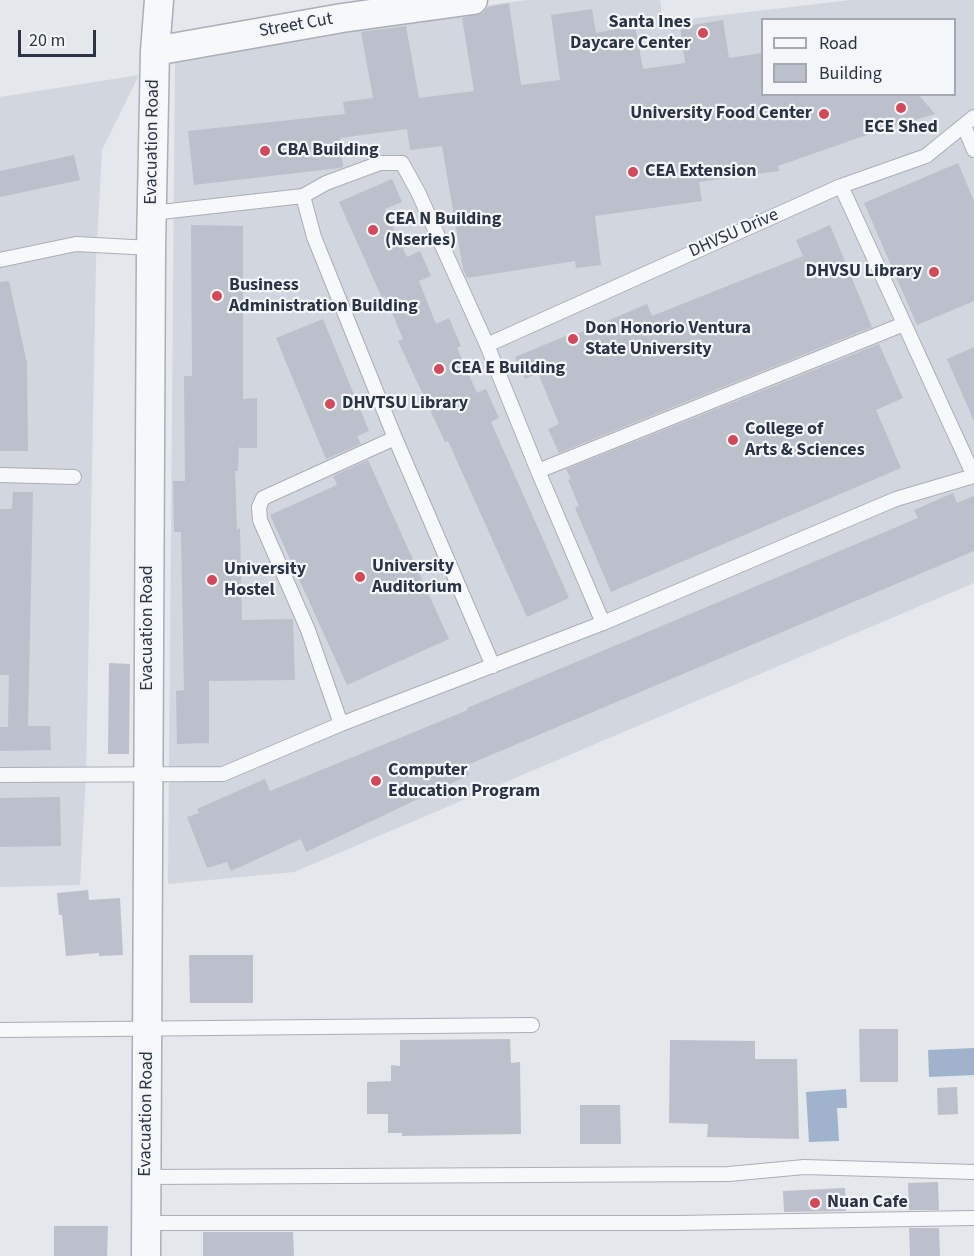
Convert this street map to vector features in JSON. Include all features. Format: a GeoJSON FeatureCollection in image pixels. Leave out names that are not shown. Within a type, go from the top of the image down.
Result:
{"type":"FeatureCollection","features":[{"type":"Feature","properties":{"kind":"street","name":"Evacuation Road"},"geometry":{"type":"LineString","coordinates":[[146,1256],[151,248],[155,51],[159,0]]}},
{"type":"Feature","properties":{"kind":"street","name":"Street Cut"},"geometry":{"type":"LineString","coordinates":[[155,51],[340,9],[473,0]]}},
{"type":"Feature","properties":{"kind":"lane"},"geometry":{"type":"LineString","coordinates":[[969,122],[974,150]]}},
{"type":"Feature","properties":{"kind":"lane","name":"DHVSU Drive"},"geometry":{"type":"LineString","coordinates":[[487,345],[841,186],[926,156],[969,122]]}},
{"type":"Feature","properties":{"kind":"lane"},"geometry":{"type":"LineString","coordinates":[[152,213],[303,196],[326,183],[380,163],[402,163],[418,192],[487,345],[603,623]]}},
{"type":"Feature","properties":{"kind":"lane"},"geometry":{"type":"LineString","coordinates":[[0,775],[223,774],[341,724],[603,623],[896,499],[974,476],[841,186]]}},
{"type":"Feature","properties":{"kind":"lane"},"geometry":{"type":"LineString","coordinates":[[303,196],[314,237],[395,438],[493,666]]}},
{"type":"Feature","properties":{"kind":"lane"},"geometry":{"type":"LineString","coordinates":[[0,260],[76,244],[151,248]]}},
{"type":"Feature","properties":{"kind":"lane"},"geometry":{"type":"LineString","coordinates":[[538,471],[904,324]]}},
{"type":"Feature","properties":{"kind":"lane"},"geometry":{"type":"LineString","coordinates":[[341,724],[308,630],[260,520],[258,507],[263,498],[395,438]]}},
{"type":"Feature","properties":{"kind":"lane"},"geometry":{"type":"LineString","coordinates":[[0,475],[74,477]]}},
{"type":"Feature","properties":{"kind":"lane"},"geometry":{"type":"LineString","coordinates":[[0,1030],[532,1025]]}},
{"type":"Feature","properties":{"kind":"lane"},"geometry":{"type":"LineString","coordinates":[[145,1177],[729,1174],[804,1167],[974,1172]]}},
{"type":"Feature","properties":{"kind":"lane"},"geometry":{"type":"LineString","coordinates":[[146,1223],[677,1223],[974,1218]]}},
{"type":"Feature","properties":{"kind":"shaded area","name":"Don Honorio Ventura State University"},"geometry":{"type":"Polygon","coordinates":[[[528,0],[660,0],[663,22],[851,0],[974,0],[974,583],[294,872],[168,884],[175,58],[459,9],[528,0]]]}},
{"type":"Feature","properties":{"kind":"shaded area"},"geometry":{"type":"Polygon","coordinates":[[[139,75],[102,150],[96,261],[86,775],[80,885],[0,887],[0,97],[139,75]]]}},
{"type":"Feature","properties":{"kind":"water"},"geometry":{"type":"Polygon","coordinates":[[[974,1048],[974,1075],[929,1077],[928,1050],[974,1048]]]}},
{"type":"Feature","properties":{"kind":"water"},"geometry":{"type":"Polygon","coordinates":[[[846,1089],[847,1108],[837,1108],[839,1141],[809,1142],[806,1092],[846,1089]]]}},
{"type":"Feature","properties":{"kind":"building"},"geometry":{"type":"Polygon","coordinates":[[[509,3],[521,85],[560,80],[551,15],[592,9],[596,33],[635,25],[643,69],[685,63],[680,27],[723,20],[729,58],[761,53],[761,96],[920,96],[935,114],[778,166],[779,171],[699,182],[702,201],[595,216],[601,265],[576,268],[575,261],[467,278],[463,269],[442,146],[410,150],[407,129],[340,138],[343,167],[194,185],[188,131],[345,114],[343,102],[373,98],[361,32],[406,26],[419,98],[474,91],[462,18],[483,13],[488,7],[509,3]]]}},
{"type":"Feature","properties":{"kind":"building"},"geometry":{"type":"Polygon","coordinates":[[[74,155],[80,180],[0,197],[0,171],[74,155]]]}},
{"type":"Feature","properties":{"kind":"building","name":"DHVSU Library"},"geometry":{"type":"Polygon","coordinates":[[[958,163],[974,201],[974,301],[917,325],[864,203],[958,163]]]}},
{"type":"Feature","properties":{"kind":"building"},"geometry":{"type":"Polygon","coordinates":[[[392,179],[402,202],[385,209],[407,257],[420,251],[431,276],[419,281],[436,324],[449,318],[461,346],[457,348],[477,393],[486,389],[499,418],[491,422],[569,598],[527,617],[448,441],[445,442],[398,341],[403,339],[385,296],[382,298],[339,202],[392,179]]]}},
{"type":"Feature","properties":{"kind":"building"},"geometry":{"type":"Polygon","coordinates":[[[191,225],[243,226],[243,399],[257,398],[257,448],[240,448],[239,446],[238,471],[235,471],[237,530],[240,528],[242,620],[293,619],[295,680],[209,681],[209,743],[177,744],[176,691],[184,690],[181,532],[174,532],[173,481],[185,481],[184,376],[192,376],[191,225]]]}},
{"type":"Feature","properties":{"kind":"building"},"geometry":{"type":"Polygon","coordinates":[[[830,225],[872,327],[559,453],[548,429],[559,424],[538,373],[525,379],[515,357],[647,304],[652,316],[803,256],[796,240],[830,225]]]}},
{"type":"Feature","properties":{"kind":"building"},"geometry":{"type":"Polygon","coordinates":[[[9,281],[27,363],[28,451],[0,451],[0,282],[9,281]]]}},
{"type":"Feature","properties":{"kind":"building","name":"DHVTSU Library"},"geometry":{"type":"Polygon","coordinates":[[[323,319],[369,431],[357,436],[361,444],[326,459],[276,338],[323,319]]]}},
{"type":"Feature","properties":{"kind":"building"},"geometry":{"type":"Polygon","coordinates":[[[879,344],[903,398],[876,410],[901,468],[611,592],[575,508],[579,506],[566,469],[879,344]]]}},
{"type":"Feature","properties":{"kind":"building"},"geometry":{"type":"Polygon","coordinates":[[[974,347],[974,421],[947,359],[974,347]]]}},
{"type":"Feature","properties":{"kind":"building","name":"University Auditorium"},"geometry":{"type":"Polygon","coordinates":[[[368,460],[449,639],[347,685],[270,515],[337,485],[333,476],[368,460]]]}},
{"type":"Feature","properties":{"kind":"building"},"geometry":{"type":"Polygon","coordinates":[[[13,492],[33,492],[28,726],[50,726],[51,750],[0,751],[0,727],[8,727],[9,675],[0,675],[0,509],[12,509],[13,492]]]}},
{"type":"Feature","properties":{"kind":"building"},"geometry":{"type":"Polygon","coordinates":[[[953,493],[957,503],[974,496],[974,551],[465,766],[469,775],[306,852],[301,839],[231,871],[227,862],[207,868],[187,817],[199,813],[197,809],[265,779],[270,791],[468,710],[467,708],[918,518],[914,510],[953,493]]]}},
{"type":"Feature","properties":{"kind":"building"},"geometry":{"type":"Polygon","coordinates":[[[109,663],[130,664],[129,754],[108,754],[109,663]]]}},
{"type":"Feature","properties":{"kind":"building"},"geometry":{"type":"Polygon","coordinates":[[[60,797],[61,846],[0,847],[0,798],[60,797]]]}},
{"type":"Feature","properties":{"kind":"building"},"geometry":{"type":"Polygon","coordinates":[[[88,890],[89,900],[120,898],[123,955],[99,956],[99,953],[66,956],[62,915],[59,915],[57,893],[88,890]]]}},
{"type":"Feature","properties":{"kind":"building"},"geometry":{"type":"Polygon","coordinates":[[[189,955],[253,955],[253,1003],[190,1003],[189,955]]]}},
{"type":"Feature","properties":{"kind":"building"},"geometry":{"type":"Polygon","coordinates":[[[859,1029],[898,1029],[898,1082],[860,1082],[859,1029]]]}},
{"type":"Feature","properties":{"kind":"building"},"geometry":{"type":"Polygon","coordinates":[[[510,1039],[511,1063],[520,1062],[521,1134],[402,1136],[402,1133],[388,1133],[388,1114],[367,1114],[367,1082],[391,1081],[391,1065],[400,1066],[400,1040],[510,1039]]]}},
{"type":"Feature","properties":{"kind":"building"},"geometry":{"type":"Polygon","coordinates":[[[670,1040],[755,1041],[755,1059],[797,1059],[799,1139],[707,1137],[708,1124],[669,1123],[670,1040]]]}},
{"type":"Feature","properties":{"kind":"building"},"geometry":{"type":"Polygon","coordinates":[[[957,1087],[958,1114],[938,1115],[937,1088],[957,1087]]]}},
{"type":"Feature","properties":{"kind":"building"},"geometry":{"type":"Polygon","coordinates":[[[580,1105],[620,1105],[621,1144],[580,1144],[580,1105]]]}},
{"type":"Feature","properties":{"kind":"building"},"geometry":{"type":"Polygon","coordinates":[[[938,1182],[939,1210],[909,1210],[908,1183],[938,1182]]]}},
{"type":"Feature","properties":{"kind":"building","name":"Nuan Cafe"},"geometry":{"type":"Polygon","coordinates":[[[845,1188],[846,1211],[784,1212],[783,1191],[845,1188]]]}},
{"type":"Feature","properties":{"kind":"building"},"geometry":{"type":"Polygon","coordinates":[[[54,1226],[108,1226],[107,1256],[54,1256],[54,1226]]]}},
{"type":"Feature","properties":{"kind":"building"},"geometry":{"type":"Polygon","coordinates":[[[909,1228],[939,1228],[940,1256],[910,1256],[909,1228]]]}},
{"type":"Feature","properties":{"kind":"building"},"geometry":{"type":"Polygon","coordinates":[[[203,1232],[293,1232],[294,1256],[203,1256],[203,1232]]]}},
{"type":"Feature","properties":{"kind":"place","name":"Santa Ines Daycare Center"},"geometry":{"type":"Point","coordinates":[703,33]}},
{"type":"Feature","properties":{"kind":"place","name":"ECE Shed"},"geometry":{"type":"Point","coordinates":[901,108]}},
{"type":"Feature","properties":{"kind":"place","name":"University Food Center"},"geometry":{"type":"Point","coordinates":[824,114]}},
{"type":"Feature","properties":{"kind":"place","name":"CBA Building"},"geometry":{"type":"Point","coordinates":[265,151]}},
{"type":"Feature","properties":{"kind":"place","name":"CEA Extension"},"geometry":{"type":"Point","coordinates":[633,172]}},
{"type":"Feature","properties":{"kind":"place","name":"CEA N Building (Nseries)"},"geometry":{"type":"Point","coordinates":[373,230]}},
{"type":"Feature","properties":{"kind":"place","name":"DHVSU Library"},"geometry":{"type":"Point","coordinates":[934,272]}},
{"type":"Feature","properties":{"kind":"place","name":"Business Administration Building"},"geometry":{"type":"Point","coordinates":[217,296]}},
{"type":"Feature","properties":{"kind":"place","name":"Don Honorio Ventura State University"},"geometry":{"type":"Point","coordinates":[573,339]}},
{"type":"Feature","properties":{"kind":"place","name":"CEA E Building"},"geometry":{"type":"Point","coordinates":[439,369]}},
{"type":"Feature","properties":{"kind":"place","name":"DHVTSU Library"},"geometry":{"type":"Point","coordinates":[330,404]}},
{"type":"Feature","properties":{"kind":"place","name":"College of Arts & Sciences"},"geometry":{"type":"Point","coordinates":[733,440]}},
{"type":"Feature","properties":{"kind":"place","name":"University Auditorium"},"geometry":{"type":"Point","coordinates":[360,577]}},
{"type":"Feature","properties":{"kind":"place","name":"University Hostel"},"geometry":{"type":"Point","coordinates":[212,580]}},
{"type":"Feature","properties":{"kind":"place","name":"Computer Education Program"},"geometry":{"type":"Point","coordinates":[376,781]}},
{"type":"Feature","properties":{"kind":"place","name":"Nuan Cafe"},"geometry":{"type":"Point","coordinates":[815,1203]}}]}
